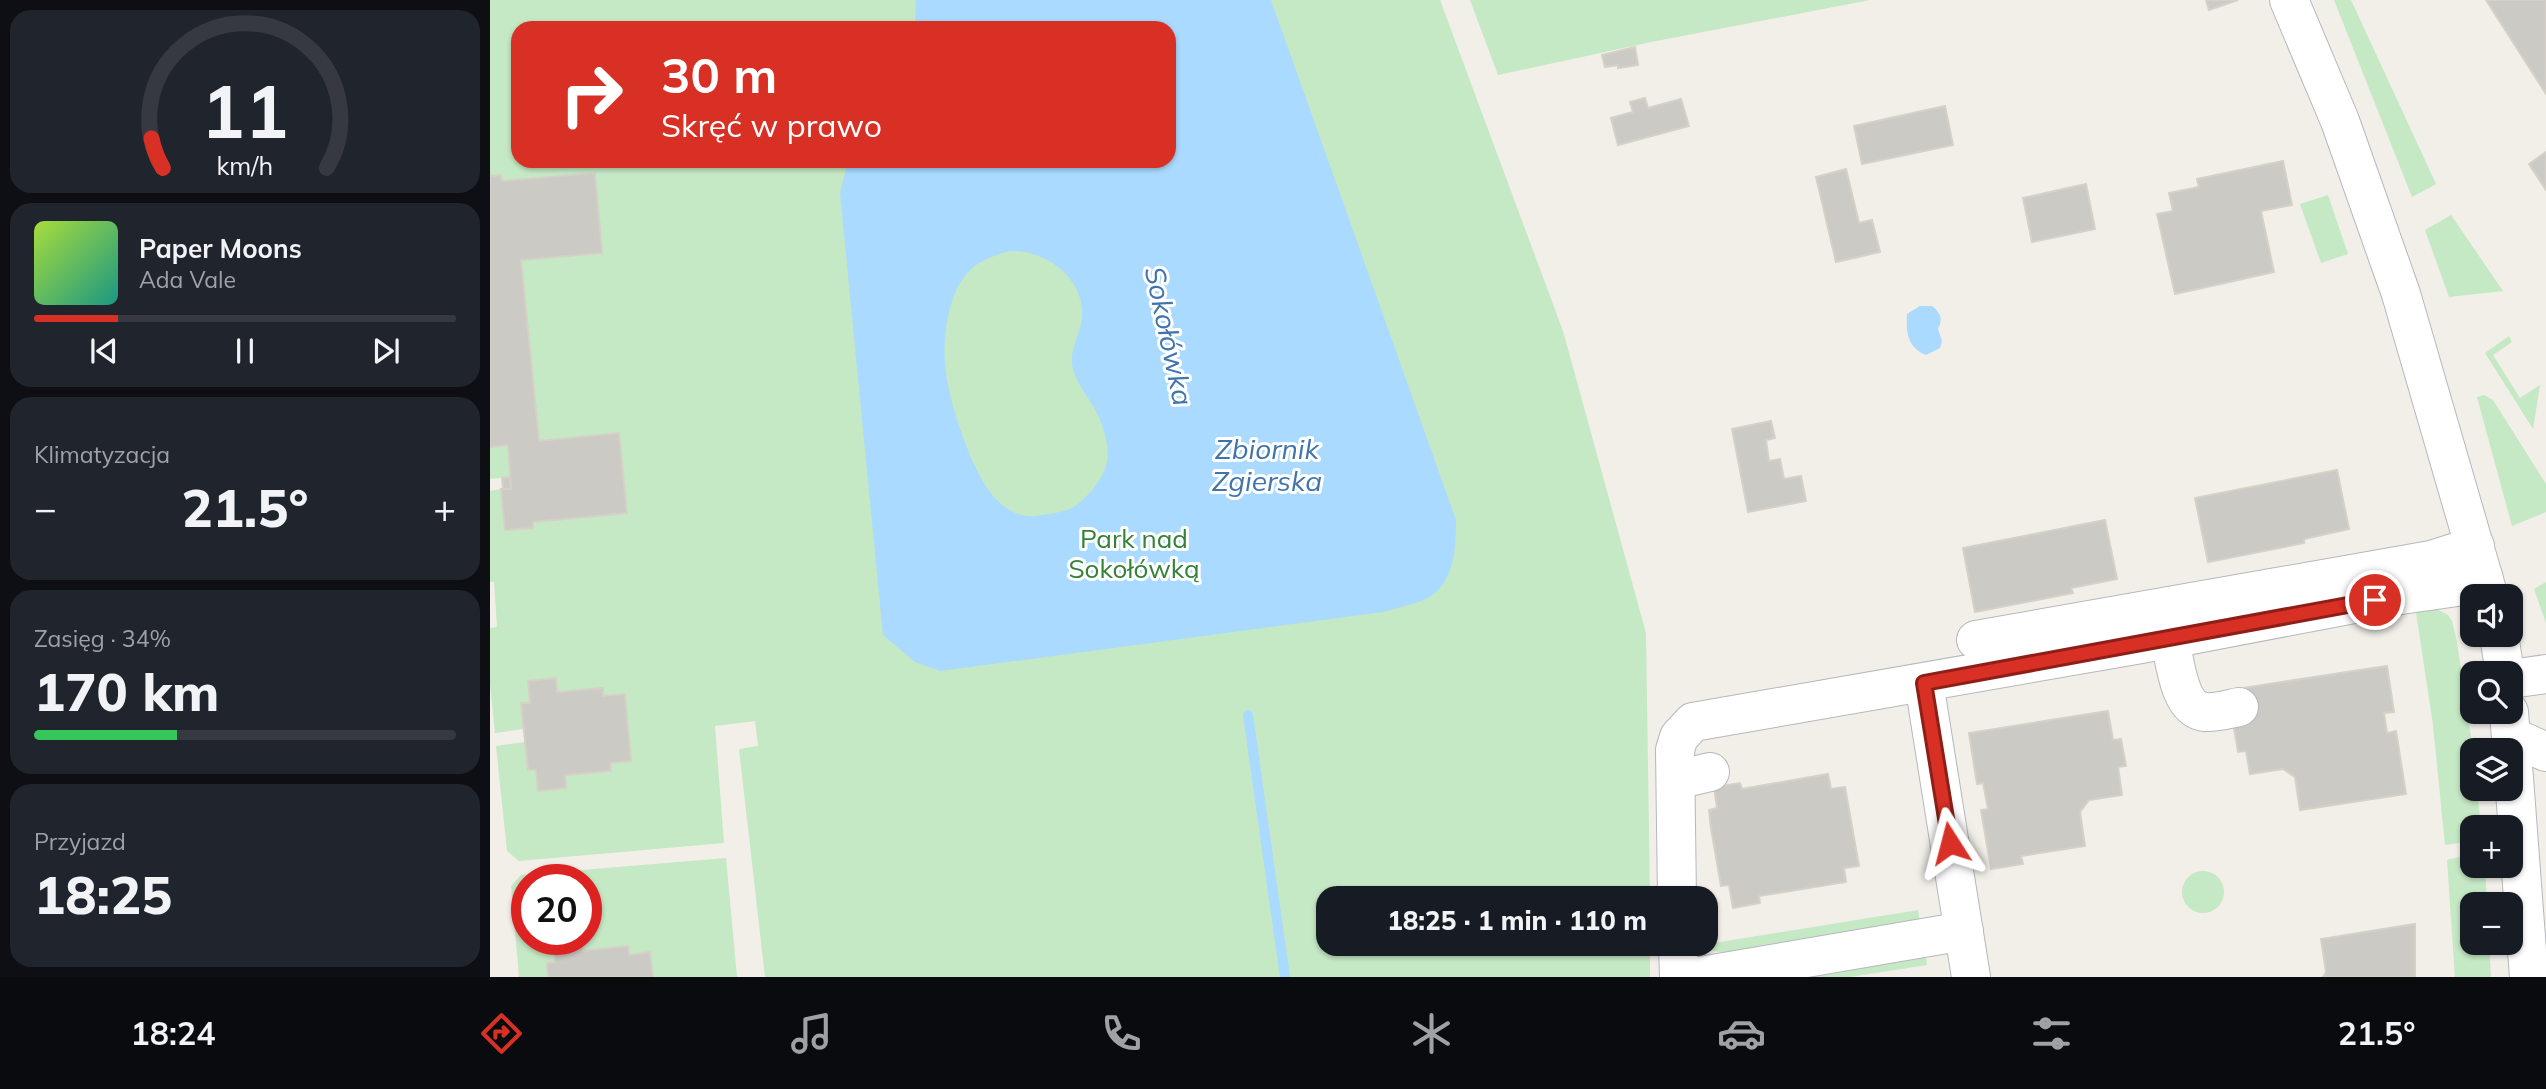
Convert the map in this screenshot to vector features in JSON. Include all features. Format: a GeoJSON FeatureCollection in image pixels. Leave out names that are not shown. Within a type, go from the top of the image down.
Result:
{"type":"FeatureCollection","features":[{"type":"Feature","properties":{"kind":"street"},"geometry":{"type":"LineString","coordinates":[[2290,0],[2340,121],[2401,294],[2482,573]]}},
{"type":"Feature","properties":{"kind":"street"},"geometry":{"type":"LineString","coordinates":[[1976,640],[2431,560],[2482,573]]}},
{"type":"Feature","properties":{"kind":"street"},"geometry":{"type":"LineString","coordinates":[[1679,886],[1693,776],[1675,750],[1679,737],[1693,722],[2170,639],[2400,594],[2457,587],[2482,573]]}},
{"type":"Feature","properties":{"kind":"street"},"geometry":{"type":"LineString","coordinates":[[2170,639],[2186,701],[2195,709],[2205,712],[2239,707]]}},
{"type":"Feature","properties":{"kind":"street"},"geometry":{"type":"LineString","coordinates":[[2523,677],[2546,674]]}},
{"type":"Feature","properties":{"kind":"street"},"geometry":{"type":"LineString","coordinates":[[1924,683],[1971,977]]}},
{"type":"Feature","properties":{"kind":"street"},"geometry":{"type":"LineString","coordinates":[[2510,724],[2546,752]]}},
{"type":"Feature","properties":{"kind":"street"},"geometry":{"type":"LineString","coordinates":[[2510,724],[2536,905],[2529,977]]}},
{"type":"Feature","properties":{"kind":"street"},"geometry":{"type":"LineString","coordinates":[[1695,977],[1964,931]]}},
{"type":"Feature","properties":{"kind":"street"},"geometry":{"type":"LineString","coordinates":[[1678,956],[1679,977]]}},
{"type":"Feature","properties":{"kind":"green space","name":"Park nad Sokołówką"},"geometry":{"type":"Polygon","coordinates":[[[490,0],[1440,0],[1563,331],[1646,633],[1650,886],[1316,886],[1316,956],[1650,956],[1650,977],[765,977],[739,749],[758,746],[755,721],[715,726],[724,843],[519,861],[507,851],[496,746],[525,742],[528,770],[536,770],[538,791],[566,788],[565,775],[610,771],[610,763],[631,760],[625,694],[603,696],[602,688],[557,692],[556,678],[528,681],[530,703],[521,703],[524,729],[495,733],[490,684],[490,628],[497,627],[494,582],[490,582],[490,491],[501,489],[505,530],[533,528],[539,441],[521,260],[602,252],[594,173],[502,181],[490,176],[490,0]]]}},
{"type":"Feature","properties":{"kind":"green space"},"geometry":{"type":"Polygon","coordinates":[[[1470,0],[1870,0],[1651,42],[1498,75],[1470,0]]]}},
{"type":"Feature","properties":{"kind":"green space"},"geometry":{"type":"Polygon","coordinates":[[[2334,0],[2351,0],[2436,184],[2412,197],[2334,0]]]}},
{"type":"Feature","properties":{"kind":"green space"},"geometry":{"type":"Polygon","coordinates":[[[2328,195],[2348,254],[2321,263],[2300,204],[2328,195]]]}},
{"type":"Feature","properties":{"kind":"green space"},"geometry":{"type":"Polygon","coordinates":[[[2451,215],[2503,291],[2449,297],[2425,230],[2451,215]]]}},
{"type":"Feature","properties":{"kind":"green space"},"geometry":{"type":"Polygon","coordinates":[[[2509,336],[2512,342],[2493,355],[2520,398],[2540,385],[2533,429],[2485,353],[2509,336]]]}},
{"type":"Feature","properties":{"kind":"green space"},"geometry":{"type":"Polygon","coordinates":[[[2484,395],[2493,400],[2546,484],[2546,512],[2512,526],[2477,397],[2484,395]]]}},
{"type":"Feature","properties":{"kind":"green space"},"geometry":{"type":"Polygon","coordinates":[[[508,445],[510,477],[490,479],[490,447],[508,445]]]}},
{"type":"Feature","properties":{"kind":"green space"},"geometry":{"type":"Polygon","coordinates":[[[2546,582],[2546,623],[2534,589],[2546,582]]]}},
{"type":"Feature","properties":{"kind":"green space"},"geometry":{"type":"Polygon","coordinates":[[[2437,609],[2448,615],[2457,642],[2460,662],[2460,724],[2469,724],[2471,738],[2460,738],[2460,801],[2478,801],[2480,815],[2460,815],[2460,843],[2445,845],[2433,725],[2416,612],[2437,609]]]}},
{"type":"Feature","properties":{"kind":"green space"},"geometry":{"type":"Polygon","coordinates":[[[2460,857],[2460,878],[2486,878],[2486,892],[2460,892],[2460,955],[2490,955],[2491,977],[2455,977],[2447,860],[2460,857]]]}},
{"type":"Feature","properties":{"kind":"green space"},"geometry":{"type":"Polygon","coordinates":[[[726,858],[737,977],[653,977],[650,953],[629,955],[628,947],[602,949],[602,868],[726,858]]]}},
{"type":"Feature","properties":{"kind":"green space"},"geometry":{"type":"Polygon","coordinates":[[[2203,871],[2218,877],[2224,892],[2218,907],[2203,913],[2188,907],[2182,892],[2188,877],[2203,871]]]}},
{"type":"Feature","properties":{"kind":"green space"},"geometry":{"type":"Polygon","coordinates":[[[1918,910],[1920,922],[1725,954],[1718,952],[1718,942],[1918,910]]]}},
{"type":"Feature","properties":{"kind":"green space"},"geometry":{"type":"Polygon","coordinates":[[[1925,951],[1927,965],[1850,977],[1764,977],[1925,951]]]}},
{"type":"Feature","properties":{"kind":"green space"},"geometry":{"type":"Polygon","coordinates":[[[517,955],[554,955],[555,962],[548,977],[519,977],[517,955]]]}},
{"type":"Feature","properties":{"kind":"water","name":"Zbiornik Zgierska"},"geometry":{"type":"Polygon","coordinates":[[[916,0],[1271,0],[1456,520],[1452,562],[1445,581],[1431,596],[1421,601],[1383,612],[940,671],[915,662],[883,635],[840,193],[846,168],[1176,168],[1176,21],[915,21],[916,0]],[[1009,251],[989,258],[971,269],[963,278],[952,301],[946,327],[945,352],[947,379],[956,416],[979,475],[1002,505],[1026,516],[1068,510],[1083,500],[1102,475],[1108,451],[1100,420],[1073,369],[1073,349],[1082,317],[1077,290],[1070,278],[1060,269],[1036,255],[1009,251]]]}},
{"type":"Feature","properties":{"kind":"water"},"geometry":{"type":"Polygon","coordinates":[[[1920,306],[1932,306],[1941,319],[1938,329],[1942,341],[1940,348],[1926,355],[1915,348],[1908,333],[1907,314],[1920,306]]]}},
{"type":"Feature","properties":{"kind":"building"},"geometry":{"type":"Polygon","coordinates":[[[2206,0],[2238,0],[2209,10],[2206,0]]]}},
{"type":"Feature","properties":{"kind":"building"},"geometry":{"type":"Polygon","coordinates":[[[2486,0],[2546,0],[2546,94],[2486,0]]]}},
{"type":"Feature","properties":{"kind":"building"},"geometry":{"type":"Polygon","coordinates":[[[1635,47],[1638,65],[1605,67],[1602,55],[1635,47]]]}},
{"type":"Feature","properties":{"kind":"building"},"geometry":{"type":"Polygon","coordinates":[[[1645,98],[1648,108],[1681,99],[1689,126],[1618,145],[1611,118],[1633,112],[1630,102],[1645,98]]]}},
{"type":"Feature","properties":{"kind":"building"},"geometry":{"type":"Polygon","coordinates":[[[1945,106],[1953,145],[1862,164],[1854,126],[1945,106]]]}},
{"type":"Feature","properties":{"kind":"building"},"geometry":{"type":"Polygon","coordinates":[[[2546,152],[2546,190],[2529,164],[2546,152]]]}},
{"type":"Feature","properties":{"kind":"building"},"geometry":{"type":"Polygon","coordinates":[[[2283,161],[2292,205],[2261,211],[2274,272],[2175,294],[2157,214],[2173,211],[2169,193],[2199,187],[2197,179],[2283,161]]]}},
{"type":"Feature","properties":{"kind":"building"},"geometry":{"type":"Polygon","coordinates":[[[1846,169],[1859,223],[1872,220],[1880,252],[1836,262],[1816,177],[1846,169]]]}},
{"type":"Feature","properties":{"kind":"building"},"geometry":{"type":"Polygon","coordinates":[[[595,173],[602,253],[521,260],[539,441],[619,433],[627,513],[533,522],[533,528],[505,530],[501,489],[511,489],[508,445],[490,447],[490,176],[501,175],[502,181],[595,173]]]}},
{"type":"Feature","properties":{"kind":"building"},"geometry":{"type":"Polygon","coordinates":[[[2086,184],[2095,229],[2032,242],[2023,198],[2086,184]]]}},
{"type":"Feature","properties":{"kind":"building"},"geometry":{"type":"Polygon","coordinates":[[[1771,421],[1775,438],[1766,440],[1769,461],[1780,459],[1784,479],[1801,476],[1806,501],[1748,512],[1732,429],[1771,421]]]}},
{"type":"Feature","properties":{"kind":"building"},"geometry":{"type":"Polygon","coordinates":[[[2337,470],[2349,529],[2304,539],[2304,543],[2208,562],[2195,498],[2337,470]]]}},
{"type":"Feature","properties":{"kind":"building"},"geometry":{"type":"Polygon","coordinates":[[[510,477],[511,489],[503,489],[502,478],[510,477]]]}},
{"type":"Feature","properties":{"kind":"building"},"geometry":{"type":"Polygon","coordinates":[[[2105,520],[2117,579],[2071,588],[2073,593],[1975,612],[1963,548],[2105,520]]]}},
{"type":"Feature","properties":{"kind":"building"},"geometry":{"type":"Polygon","coordinates":[[[2387,666],[2394,712],[2384,713],[2387,733],[2396,731],[2406,794],[2300,810],[2295,777],[2283,769],[2250,774],[2246,751],[2238,752],[2233,722],[2236,689],[2387,666]]]}},
{"type":"Feature","properties":{"kind":"building"},"geometry":{"type":"Polygon","coordinates":[[[556,678],[557,692],[603,688],[603,696],[625,694],[631,761],[610,763],[611,771],[565,775],[566,788],[538,791],[536,770],[528,770],[521,703],[530,703],[528,681],[556,678]]]}},
{"type":"Feature","properties":{"kind":"building"},"geometry":{"type":"Polygon","coordinates":[[[2108,711],[2113,740],[2121,739],[2126,766],[2118,767],[2122,795],[2089,800],[2080,812],[2085,846],[2021,856],[2023,864],[1991,869],[1981,810],[1988,809],[1983,783],[1977,784],[1969,733],[2108,711]]]}},
{"type":"Feature","properties":{"kind":"building"},"geometry":{"type":"Polygon","coordinates":[[[1828,774],[1831,789],[1845,787],[1859,866],[1844,868],[1846,882],[1759,896],[1760,903],[1733,908],[1729,885],[1721,886],[1711,828],[1709,810],[1717,808],[1714,787],[1740,783],[1742,789],[1828,774]]]}},
{"type":"Feature","properties":{"kind":"building"},"geometry":{"type":"Polygon","coordinates":[[[2415,924],[2415,977],[2323,977],[2326,972],[2321,939],[2415,924]]]}},
{"type":"Feature","properties":{"kind":"building"},"geometry":{"type":"Polygon","coordinates":[[[628,946],[629,955],[650,952],[653,977],[548,977],[547,963],[555,962],[554,955],[602,955],[602,949],[628,946]]]}},
{"type":"Feature","properties":{"kind":"waterway","name":"Sokołówka"},"geometry":{"type":"LineString","coordinates":[[1248,715],[1285,977]]}},
{"type":"Feature","properties":{"kind":"route"},"geometry":{"type":"LineString","coordinates":[[1950,843],[1924,683],[2375,600]]}}]}
